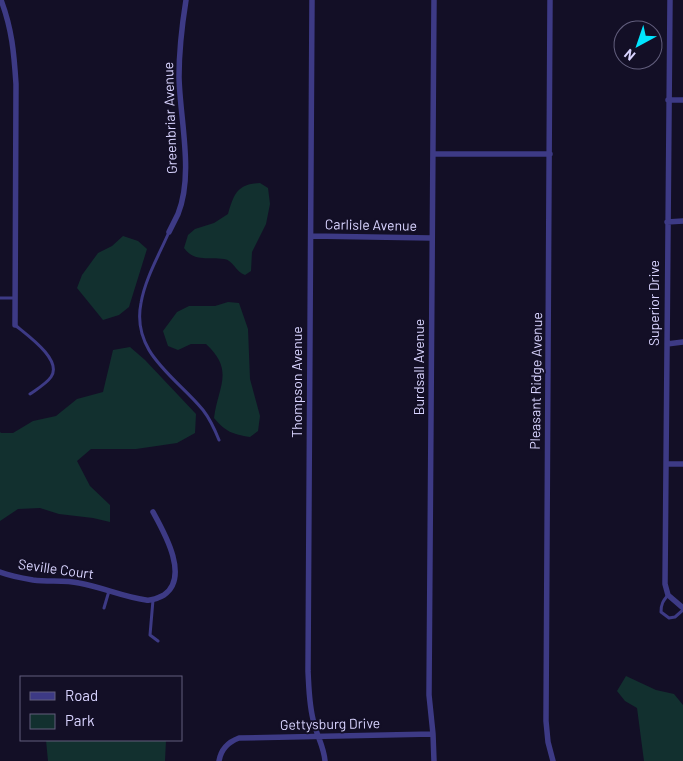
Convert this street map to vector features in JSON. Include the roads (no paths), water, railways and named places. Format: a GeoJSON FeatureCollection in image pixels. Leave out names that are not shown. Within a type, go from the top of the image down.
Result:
{"type":"FeatureCollection","features":[{"type":"Feature","properties":{"kind":"street"},"geometry":{"type":"LineString","coordinates":[[1,0],[12,32],[16,84],[15,326]]}},
{"type":"Feature","properties":{"kind":"street","name":"Greenbriar Avenue"},"geometry":{"type":"LineString","coordinates":[[169,232],[178,214],[185,178],[180,77],[182,26],[186,0]]}},
{"type":"Feature","properties":{"kind":"street","name":"Thompson Avenue"},"geometry":{"type":"LineString","coordinates":[[312,0],[308,680],[314,725],[320,737],[325,761]]}},
{"type":"Feature","properties":{"kind":"street","name":"Burdsall Avenue"},"geometry":{"type":"LineString","coordinates":[[434,0],[429,694],[434,761]]}},
{"type":"Feature","properties":{"kind":"street","name":"Pleasant Ridge Avenue"},"geometry":{"type":"LineString","coordinates":[[550,0],[546,721],[548,742],[553,761]]}},
{"type":"Feature","properties":{"kind":"street","name":"Superior Drive"},"geometry":{"type":"LineString","coordinates":[[668,594],[665,584],[670,0]]}},
{"type":"Feature","properties":{"kind":"street"},"geometry":{"type":"LineString","coordinates":[[668,100],[683,100]]}},
{"type":"Feature","properties":{"kind":"street"},"geometry":{"type":"LineString","coordinates":[[433,154],[550,154]]}},
{"type":"Feature","properties":{"kind":"street"},"geometry":{"type":"LineString","coordinates":[[667,222],[683,221]]}},
{"type":"Feature","properties":{"kind":"street","name":"Carlisle Avenue"},"geometry":{"type":"LineString","coordinates":[[311,236],[431,238]]}},
{"type":"Feature","properties":{"kind":"street"},"geometry":{"type":"LineString","coordinates":[[667,344],[683,342]]}},
{"type":"Feature","properties":{"kind":"street"},"geometry":{"type":"LineString","coordinates":[[666,464],[683,464]]}},
{"type":"Feature","properties":{"kind":"street"},"geometry":{"type":"LineString","coordinates":[[153,512],[169,542],[175,575],[171,587],[166,593],[153,600]]}},
{"type":"Feature","properties":{"kind":"street","name":"Seville Court"},"geometry":{"type":"LineString","coordinates":[[0,572],[35,580],[80,583],[140,599],[153,600]]}},
{"type":"Feature","properties":{"kind":"street"},"geometry":{"type":"LineString","coordinates":[[668,594],[683,609]]}},
{"type":"Feature","properties":{"kind":"street","name":"Gettysburg Drive"},"geometry":{"type":"LineString","coordinates":[[219,761],[220,755],[228,744],[239,738],[433,734]]}},
{"type":"Feature","properties":{"kind":"lane"},"geometry":{"type":"LineString","coordinates":[[169,232],[140,303],[139,321],[141,337],[161,367],[204,412],[219,440]]}},
{"type":"Feature","properties":{"kind":"lane"},"geometry":{"type":"LineString","coordinates":[[0,298],[15,298]]}},
{"type":"Feature","properties":{"kind":"lane"},"geometry":{"type":"LineString","coordinates":[[15,326],[37,343],[50,358],[54,368],[52,376],[30,394]]}},
{"type":"Feature","properties":{"kind":"lane"},"geometry":{"type":"LineString","coordinates":[[104,608],[109,591]]}},
{"type":"Feature","properties":{"kind":"lane"},"geometry":{"type":"LineString","coordinates":[[668,594],[663,600],[661,612],[669,618],[675,617],[683,609]]}},
{"type":"Feature","properties":{"kind":"lane"},"geometry":{"type":"LineString","coordinates":[[153,600],[150,635],[158,641]]}}]}
